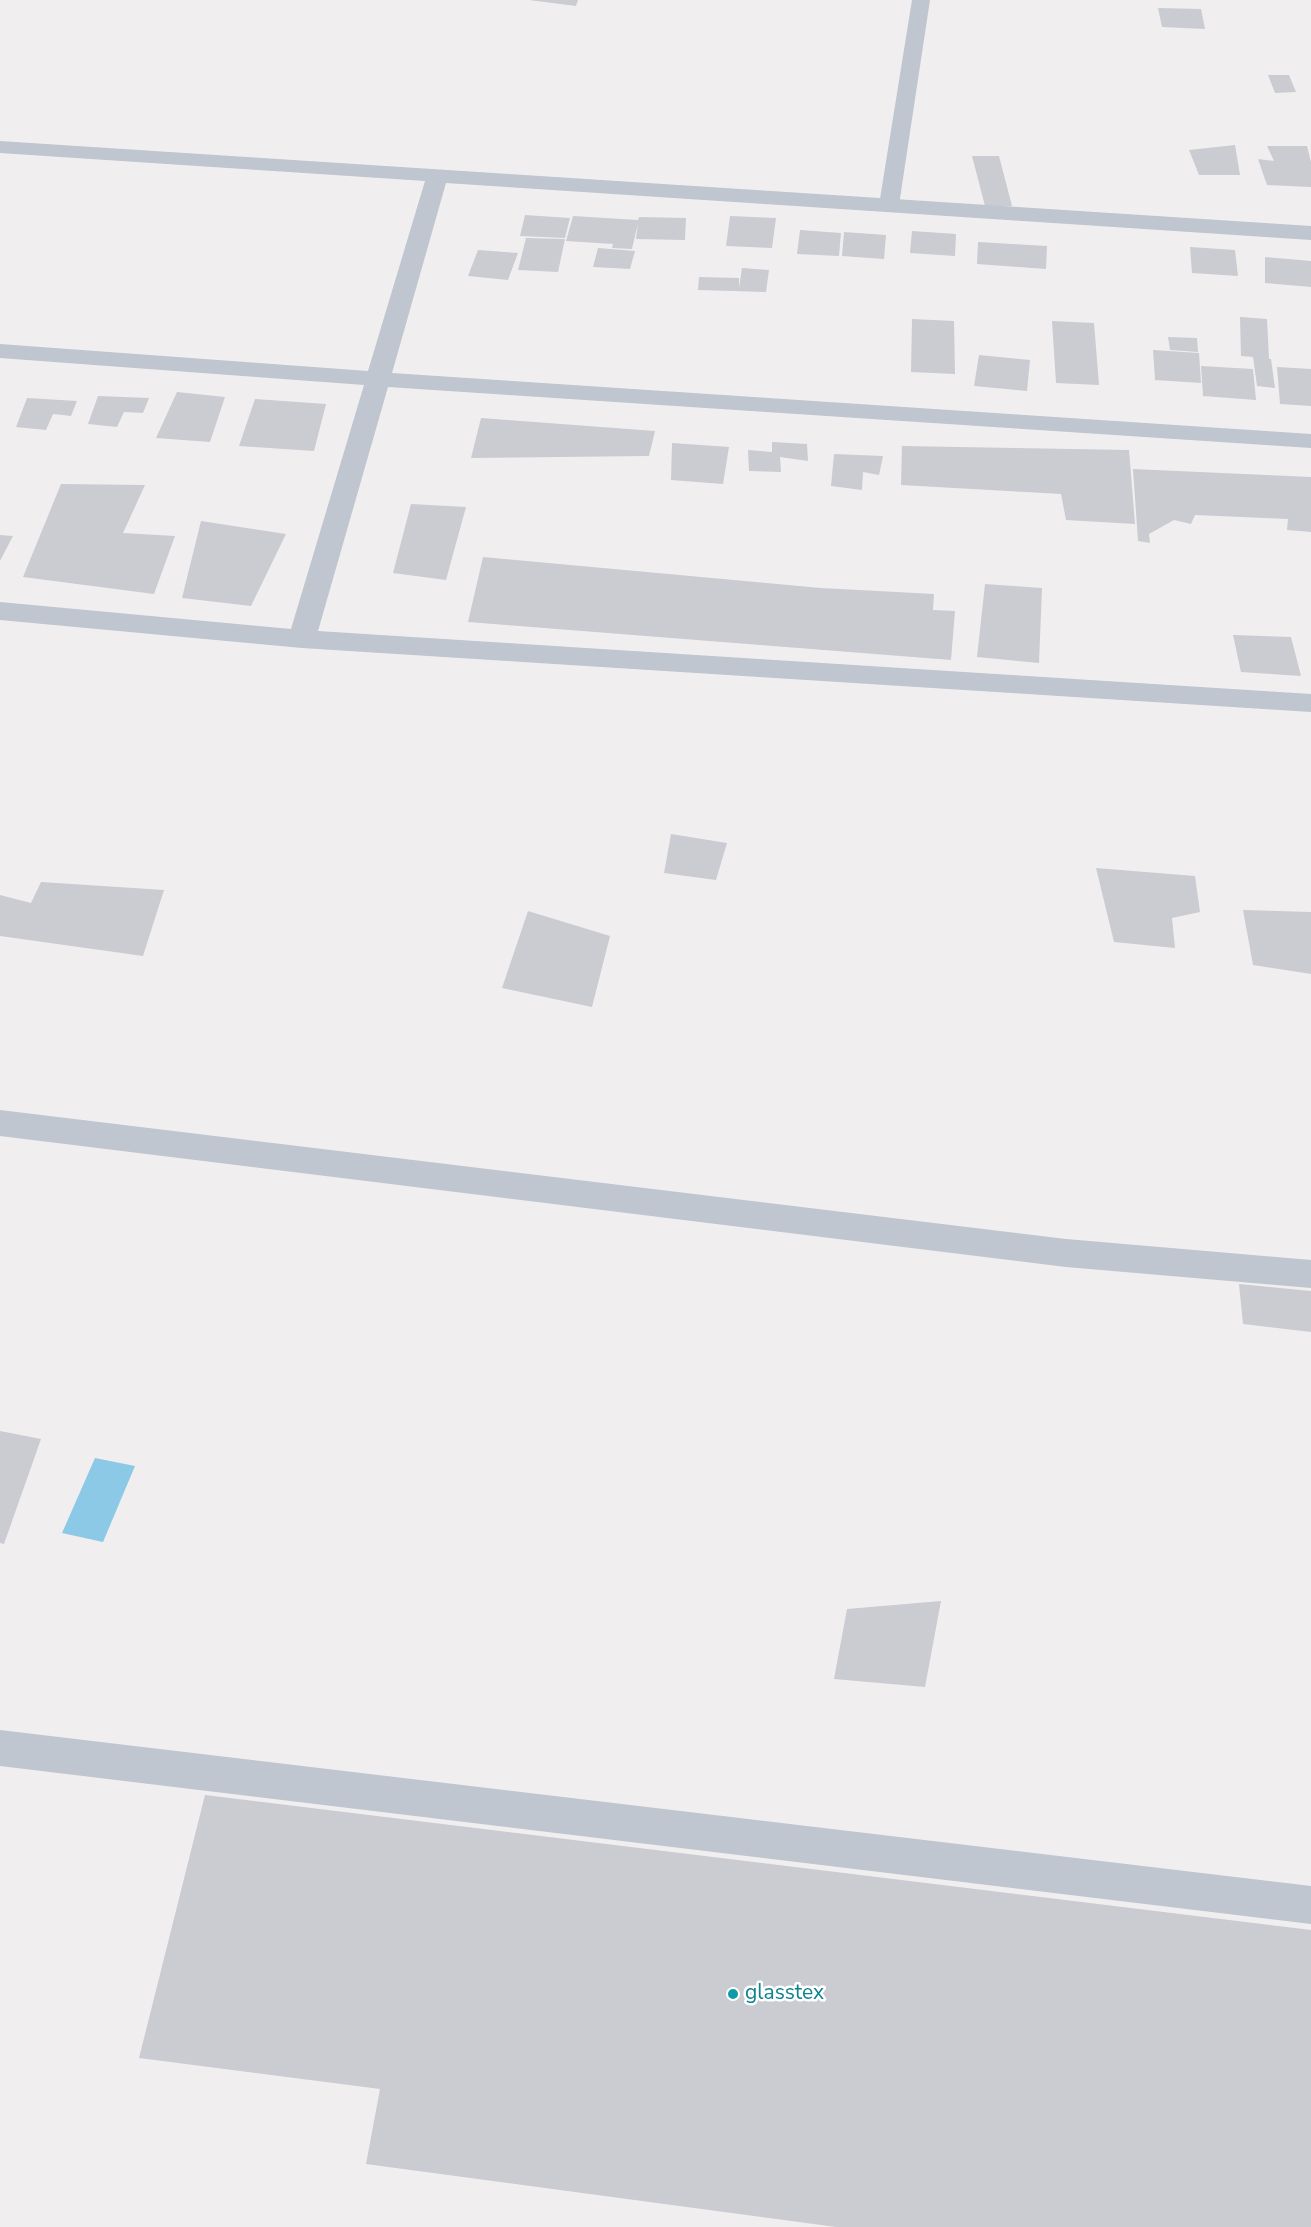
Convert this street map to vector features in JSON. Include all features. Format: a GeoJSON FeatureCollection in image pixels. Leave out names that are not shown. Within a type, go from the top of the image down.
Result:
{"type":"FeatureCollection","features":[{"type":"Feature","properties":{"kind":"street"},"geometry":{"type":"LineString","coordinates":[[0,147],[1311,233]]}},
{"type":"Feature","properties":{"kind":"street"},"geometry":{"type":"LineString","coordinates":[[302,639],[437,176]]}},
{"type":"Feature","properties":{"kind":"street"},"geometry":{"type":"LineString","coordinates":[[0,351],[378,379],[1311,441]]}},
{"type":"Feature","properties":{"kind":"street"},"geometry":{"type":"LineString","coordinates":[[0,611],[302,639],[1311,703]]}},
{"type":"Feature","properties":{"kind":"street"},"geometry":{"type":"LineString","coordinates":[[0,1123],[1066,1253],[1311,1274]]}},
{"type":"Feature","properties":{"kind":"lane"},"geometry":{"type":"LineString","coordinates":[[889,205],[921,0]]}},
{"type":"Feature","properties":{"kind":"lane"},"geometry":{"type":"LineString","coordinates":[[0,1748],[1311,1905]]}},
{"type":"Feature","properties":{"kind":"water"},"geometry":{"type":"Polygon","coordinates":[[[95,1458],[135,1466],[103,1542],[62,1533],[95,1458]]]}},
{"type":"Feature","properties":{"kind":"building"},"geometry":{"type":"Polygon","coordinates":[[[529,0],[578,0],[576,6],[529,0]]]}},
{"type":"Feature","properties":{"kind":"building"},"geometry":{"type":"Polygon","coordinates":[[[1158,8],[1201,9],[1205,29],[1162,27],[1158,8]]]}},
{"type":"Feature","properties":{"kind":"building"},"geometry":{"type":"Polygon","coordinates":[[[1268,75],[1289,75],[1296,92],[1275,93],[1268,75]]]}},
{"type":"Feature","properties":{"kind":"building"},"geometry":{"type":"Polygon","coordinates":[[[1235,145],[1240,175],[1199,175],[1189,150],[1235,145]]]}},
{"type":"Feature","properties":{"kind":"building"},"geometry":{"type":"Polygon","coordinates":[[[1267,146],[1307,146],[1311,162],[1311,187],[1267,185],[1258,159],[1274,161],[1267,146]]]}},
{"type":"Feature","properties":{"kind":"building"},"geometry":{"type":"Polygon","coordinates":[[[972,156],[999,156],[1012,206],[985,206],[972,156]]]}},
{"type":"Feature","properties":{"kind":"building"},"geometry":{"type":"Polygon","coordinates":[[[525,215],[570,218],[565,238],[520,236],[525,215]]]}},
{"type":"Feature","properties":{"kind":"building"},"geometry":{"type":"Polygon","coordinates":[[[573,216],[638,220],[639,217],[686,218],[685,240],[636,239],[638,223],[632,249],[612,248],[613,244],[566,241],[573,216]]]}},
{"type":"Feature","properties":{"kind":"building"},"geometry":{"type":"Polygon","coordinates":[[[730,216],[776,218],[772,248],[726,246],[730,216]]]}},
{"type":"Feature","properties":{"kind":"building"},"geometry":{"type":"Polygon","coordinates":[[[800,230],[841,233],[839,256],[797,254],[800,230]]]}},
{"type":"Feature","properties":{"kind":"building"},"geometry":{"type":"Polygon","coordinates":[[[912,231],[956,234],[955,256],[910,253],[912,231]]]}},
{"type":"Feature","properties":{"kind":"building"},"geometry":{"type":"Polygon","coordinates":[[[844,232],[886,235],[884,259],[842,256],[844,232]]]}},
{"type":"Feature","properties":{"kind":"building"},"geometry":{"type":"Polygon","coordinates":[[[526,238],[565,239],[558,272],[518,270],[526,238]]]}},
{"type":"Feature","properties":{"kind":"building"},"geometry":{"type":"Polygon","coordinates":[[[978,242],[1047,246],[1046,269],[977,264],[978,242]]]}},
{"type":"Feature","properties":{"kind":"building"},"geometry":{"type":"Polygon","coordinates":[[[1190,247],[1235,250],[1238,276],[1192,273],[1190,247]]]}},
{"type":"Feature","properties":{"kind":"building"},"geometry":{"type":"Polygon","coordinates":[[[598,248],[635,251],[630,269],[593,267],[598,248]]]}},
{"type":"Feature","properties":{"kind":"building"},"geometry":{"type":"Polygon","coordinates":[[[478,250],[518,253],[508,280],[468,276],[478,250]]]}},
{"type":"Feature","properties":{"kind":"building"},"geometry":{"type":"Polygon","coordinates":[[[1265,257],[1311,261],[1311,287],[1265,283],[1265,257]]]}},
{"type":"Feature","properties":{"kind":"building"},"geometry":{"type":"Polygon","coordinates":[[[742,268],[769,270],[766,292],[698,290],[699,277],[739,278],[739,288],[742,268]]]}},
{"type":"Feature","properties":{"kind":"building"},"geometry":{"type":"Polygon","coordinates":[[[1240,317],[1267,319],[1269,359],[1271,359],[1275,388],[1257,386],[1253,357],[1241,356],[1240,317]]]}},
{"type":"Feature","properties":{"kind":"building"},"geometry":{"type":"Polygon","coordinates":[[[912,319],[954,321],[955,374],[911,372],[912,319]]]}},
{"type":"Feature","properties":{"kind":"building"},"geometry":{"type":"Polygon","coordinates":[[[1052,321],[1094,323],[1099,385],[1056,383],[1052,321]]]}},
{"type":"Feature","properties":{"kind":"building"},"geometry":{"type":"Polygon","coordinates":[[[1168,337],[1197,338],[1198,352],[1170,350],[1168,337]]]}},
{"type":"Feature","properties":{"kind":"building"},"geometry":{"type":"Polygon","coordinates":[[[1153,350],[1199,353],[1201,383],[1155,380],[1153,350]]]}},
{"type":"Feature","properties":{"kind":"building"},"geometry":{"type":"Polygon","coordinates":[[[979,355],[1030,360],[1027,391],[974,386],[979,355]]]}},
{"type":"Feature","properties":{"kind":"building"},"geometry":{"type":"Polygon","coordinates":[[[1201,366],[1253,369],[1256,400],[1203,396],[1201,366]]]}},
{"type":"Feature","properties":{"kind":"building"},"geometry":{"type":"Polygon","coordinates":[[[1277,367],[1311,369],[1311,406],[1280,404],[1277,367]]]}},
{"type":"Feature","properties":{"kind":"building"},"geometry":{"type":"Polygon","coordinates":[[[177,392],[225,397],[210,442],[156,438],[177,392]]]}},
{"type":"Feature","properties":{"kind":"building"},"geometry":{"type":"Polygon","coordinates":[[[98,396],[149,398],[143,413],[124,412],[117,427],[88,424],[98,396]]]}},
{"type":"Feature","properties":{"kind":"building"},"geometry":{"type":"Polygon","coordinates":[[[27,398],[77,401],[71,416],[53,414],[46,430],[16,427],[27,398]]]}},
{"type":"Feature","properties":{"kind":"building"},"geometry":{"type":"Polygon","coordinates":[[[255,399],[326,404],[314,451],[239,446],[255,399]]]}},
{"type":"Feature","properties":{"kind":"building"},"geometry":{"type":"Polygon","coordinates":[[[481,418],[655,431],[649,456],[471,458],[481,418]]]}},
{"type":"Feature","properties":{"kind":"building"},"geometry":{"type":"Polygon","coordinates":[[[772,442],[807,444],[808,461],[780,457],[781,472],[749,471],[748,450],[772,452],[772,442]]]}},
{"type":"Feature","properties":{"kind":"building"},"geometry":{"type":"Polygon","coordinates":[[[672,443],[729,447],[723,484],[671,480],[672,443]]]}},
{"type":"Feature","properties":{"kind":"building"},"geometry":{"type":"Polygon","coordinates":[[[902,446],[1129,450],[1135,524],[1066,520],[1061,494],[901,485],[902,446]]]}},
{"type":"Feature","properties":{"kind":"building"},"geometry":{"type":"Polygon","coordinates":[[[834,454],[883,456],[879,475],[863,472],[862,490],[831,486],[834,454]]]}},
{"type":"Feature","properties":{"kind":"building"},"geometry":{"type":"Polygon","coordinates":[[[1133,469],[1311,477],[1311,532],[1287,530],[1288,519],[1195,515],[1191,524],[1174,520],[1149,534],[1150,543],[1138,541],[1133,469]]]}},
{"type":"Feature","properties":{"kind":"building"},"geometry":{"type":"Polygon","coordinates":[[[61,484],[145,485],[123,533],[175,536],[154,594],[23,577],[61,484]]]}},
{"type":"Feature","properties":{"kind":"building"},"geometry":{"type":"Polygon","coordinates":[[[411,504],[466,507],[446,580],[393,573],[411,504]]]}},
{"type":"Feature","properties":{"kind":"building"},"geometry":{"type":"Polygon","coordinates":[[[201,521],[286,534],[251,606],[182,598],[201,521]]]}},
{"type":"Feature","properties":{"kind":"building"},"geometry":{"type":"Polygon","coordinates":[[[0,535],[13,536],[0,561],[0,535]]]}},
{"type":"Feature","properties":{"kind":"building"},"geometry":{"type":"Polygon","coordinates":[[[483,557],[821,588],[934,594],[933,610],[955,611],[951,660],[468,622],[483,557]]]}},
{"type":"Feature","properties":{"kind":"building"},"geometry":{"type":"Polygon","coordinates":[[[985,584],[1042,588],[1039,663],[977,657],[985,584]]]}},
{"type":"Feature","properties":{"kind":"building"},"geometry":{"type":"Polygon","coordinates":[[[1233,635],[1291,637],[1301,676],[1241,672],[1233,635]]]}},
{"type":"Feature","properties":{"kind":"building"},"geometry":{"type":"Polygon","coordinates":[[[671,834],[727,843],[716,880],[664,873],[671,834]]]}},
{"type":"Feature","properties":{"kind":"building"},"geometry":{"type":"Polygon","coordinates":[[[1096,868],[1195,876],[1200,912],[1172,918],[1175,948],[1114,942],[1096,868]]]}},
{"type":"Feature","properties":{"kind":"building"},"geometry":{"type":"Polygon","coordinates":[[[41,882],[164,890],[143,956],[0,936],[0,895],[31,903],[41,882]]]}},
{"type":"Feature","properties":{"kind":"building"},"geometry":{"type":"Polygon","coordinates":[[[1243,910],[1311,912],[1311,974],[1253,965],[1243,910]]]}},
{"type":"Feature","properties":{"kind":"building"},"geometry":{"type":"Polygon","coordinates":[[[528,911],[610,936],[592,1007],[502,988],[528,911]]]}},
{"type":"Feature","properties":{"kind":"building"},"geometry":{"type":"Polygon","coordinates":[[[1239,1284],[1311,1291],[1311,1332],[1243,1324],[1239,1284]]]}},
{"type":"Feature","properties":{"kind":"building"},"geometry":{"type":"Polygon","coordinates":[[[0,1431],[41,1439],[4,1544],[0,1543],[0,1431]]]}},
{"type":"Feature","properties":{"kind":"building"},"geometry":{"type":"Polygon","coordinates":[[[941,1601],[925,1687],[834,1679],[847,1609],[941,1601]]]}},
{"type":"Feature","properties":{"kind":"building","name":"glasstex"},"geometry":{"type":"Polygon","coordinates":[[[205,1795],[1311,1930],[1311,2227],[836,2227],[366,2164],[380,2089],[139,2058],[205,1795]]]}},
{"type":"Feature","properties":{"kind":"place","name":"glasstex"},"geometry":{"type":"Point","coordinates":[733,1994]}}]}
